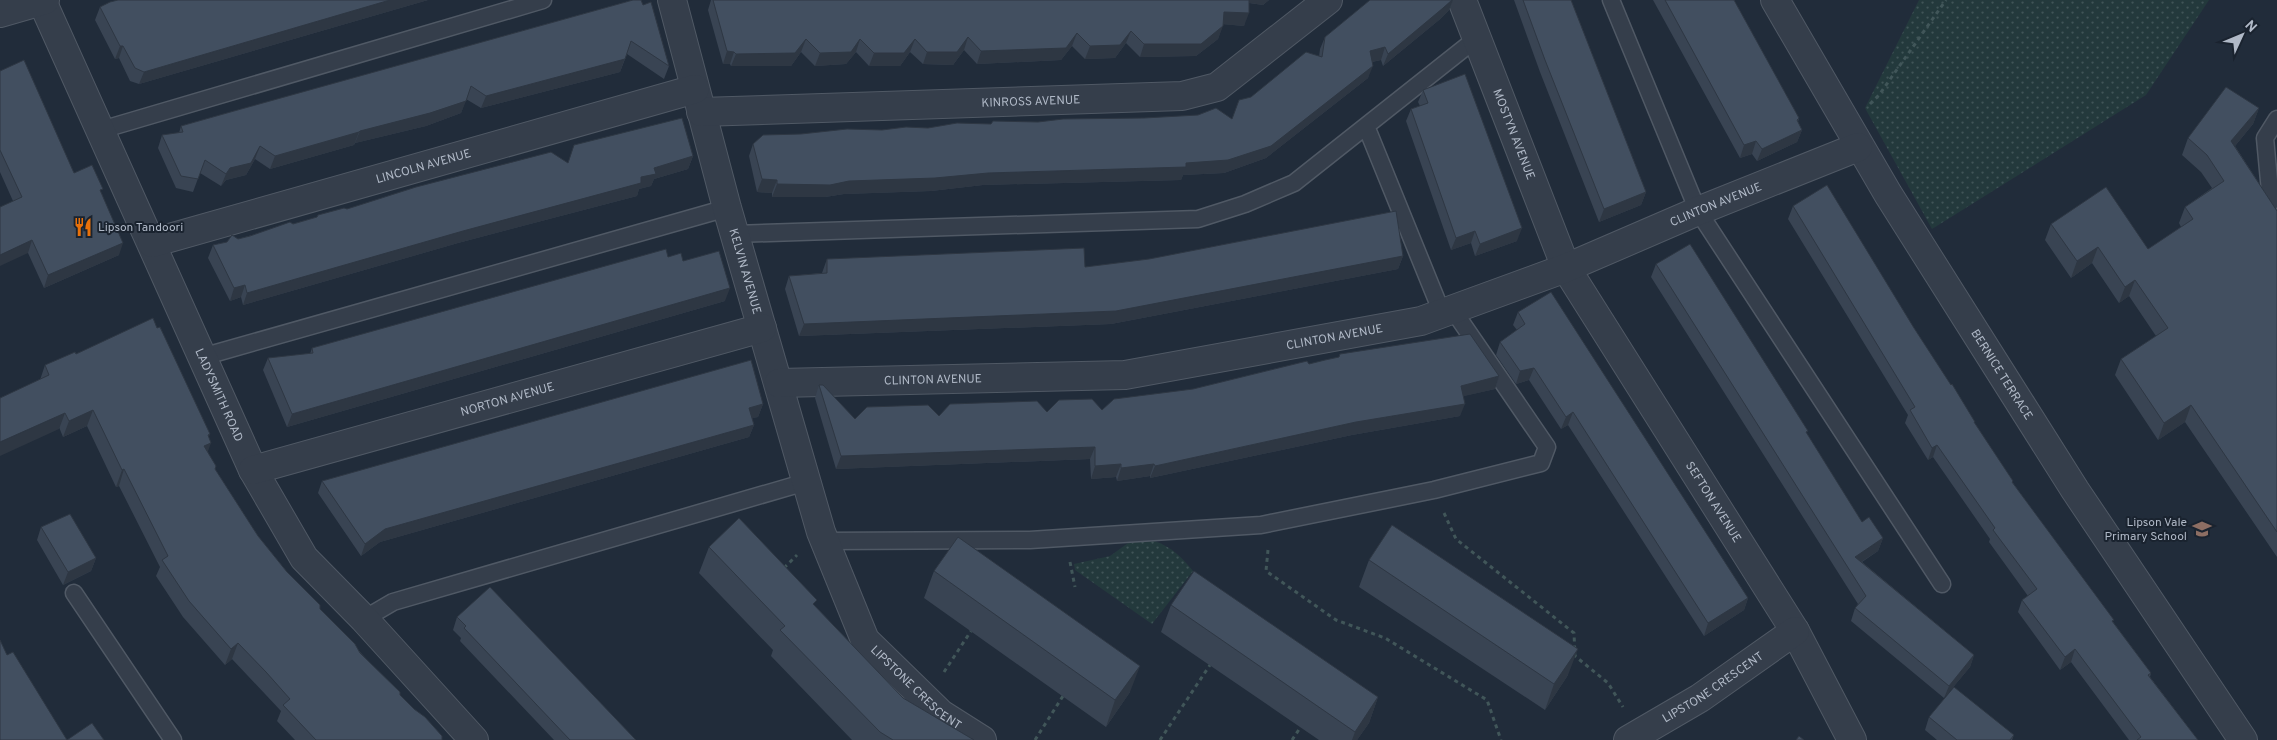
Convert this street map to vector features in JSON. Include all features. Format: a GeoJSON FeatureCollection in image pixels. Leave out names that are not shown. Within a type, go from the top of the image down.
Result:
{"type":"FeatureCollection","features":[{"type":"Feature","properties":{"kind":"street","name":"LADYSMITH ROAD"},"geometry":{"type":"LineString","coordinates":[[43,0],[253,470],[304,558],[364,619],[474,740]]}},
{"type":"Feature","properties":{"kind":"street"},"geometry":{"type":"LineString","coordinates":[[0,13],[43,0]]}},
{"type":"Feature","properties":{"kind":"street","name":"KELVIN AVENUE"},"geometry":{"type":"LineString","coordinates":[[672,0],[727,208],[822,537]]}},
{"type":"Feature","properties":{"kind":"street","name":"KINROSS AVENUE"},"geometry":{"type":"LineString","coordinates":[[698,100],[1182,96],[1218,87],[1328,0]]}},
{"type":"Feature","properties":{"kind":"street","name":"MOSTYN AVENUE"},"geometry":{"type":"LineString","coordinates":[[1462,0],[1566,268]]}},
{"type":"Feature","properties":{"kind":"street","name":"BERNICE TERRACE"},"geometry":{"type":"LineString","coordinates":[[1775,0],[1858,147],[2076,490],[2244,740]]}},
{"type":"Feature","properties":{"kind":"street","name":"LINCOLN AVENUE"},"geometry":{"type":"LineString","coordinates":[[152,243],[698,100]]}},
{"type":"Feature","properties":{"kind":"street","name":"CLINTON AVENUE"},"geometry":{"type":"LineString","coordinates":[[779,383],[1125,375],[1421,321],[1566,268],[1698,211],[1858,147]]}},
{"type":"Feature","properties":{"kind":"street","name":"SEFTON AVENUE"},"geometry":{"type":"LineString","coordinates":[[1566,268],[1796,631],[1852,740]]}},
{"type":"Feature","properties":{"kind":"street","name":"NORTON AVENUE"},"geometry":{"type":"LineString","coordinates":[[253,470],[762,328]]}},
{"type":"Feature","properties":{"kind":"street","name":"LIPSTONE CRESCENT"},"geometry":{"type":"LineString","coordinates":[[822,537],[866,640],[940,714],[982,740]]}},
{"type":"Feature","properties":{"kind":"street","name":"LIPSTONE CRESCENT"},"geometry":{"type":"LineString","coordinates":[[1633,737],[1700,698],[1796,631]]}},
{"type":"Feature","properties":{"kind":"lane"},"geometry":{"type":"LineString","coordinates":[[101,130],[543,0]]}},
{"type":"Feature","properties":{"kind":"lane"},"geometry":{"type":"LineString","coordinates":[[1611,0],[1698,211],[1942,584]]}},
{"type":"Feature","properties":{"kind":"lane"},"geometry":{"type":"LineString","coordinates":[[735,234],[1198,219],[1245,204],[1294,183],[1477,38]]}},
{"type":"Feature","properties":{"kind":"lane"},"geometry":{"type":"LineString","coordinates":[[2271,202],[2265,138],[2277,119]]}},
{"type":"Feature","properties":{"kind":"lane"},"geometry":{"type":"LineString","coordinates":[[822,537],[1030,540],[1261,525],[1434,490],[1541,463],[1547,447],[1447,312],[1366,126]]}},
{"type":"Feature","properties":{"kind":"lane"},"geometry":{"type":"LineString","coordinates":[[202,357],[727,208]]}},
{"type":"Feature","properties":{"kind":"lane"},"geometry":{"type":"LineString","coordinates":[[364,619],[394,602],[806,482]]}},
{"type":"Feature","properties":{"kind":"lane"},"geometry":{"type":"LineString","coordinates":[[74,593],[173,740]]}},
{"type":"Feature","properties":{"kind":"path"},"geometry":{"type":"LineString","coordinates":[[1858,147],[1865,108],[1879,95],[1946,0]]}},
{"type":"Feature","properties":{"kind":"path"},"geometry":{"type":"LineString","coordinates":[[1434,490],[1456,539],[1574,633],[1575,656],[1608,683],[1633,737]]}},
{"type":"Feature","properties":{"kind":"path"},"geometry":{"type":"LineString","coordinates":[[781,570],[822,537]]}},
{"type":"Feature","properties":{"kind":"path"},"geometry":{"type":"LineString","coordinates":[[1266,571],[1336,620],[1385,638],[1487,700],[1501,740]]}},
{"type":"Feature","properties":{"kind":"path"},"geometry":{"type":"LineString","coordinates":[[926,700],[971,631]]}},
{"type":"Feature","properties":{"kind":"path"},"geometry":{"type":"LineString","coordinates":[[1160,740],[1210,665]]}},
{"type":"Feature","properties":{"kind":"path"},"geometry":{"type":"LineString","coordinates":[[1035,740],[1062,696]]}},
{"type":"Feature","properties":{"kind":"path"},"geometry":{"type":"LineString","coordinates":[[1292,740],[1300,728]]}},
{"type":"Feature","properties":{"kind":"green space"},"geometry":{"type":"Polygon","coordinates":[[[1919,0],[2209,0],[2146,95],[1932,229],[1865,108],[1919,0]]]}},
{"type":"Feature","properties":{"kind":"green space"},"geometry":{"type":"Polygon","coordinates":[[[1135,538],[1153,541],[1168,547],[1193,571],[1152,624],[1075,570],[1074,564],[1110,556],[1135,538]]]}},
{"type":"Feature","properties":{"kind":"building"},"geometry":{"type":"Polygon","coordinates":[[[118,0],[390,0],[144,72],[135,68],[123,46],[120,46],[100,7],[118,0]]]}},
{"type":"Feature","properties":{"kind":"building"},"geometry":{"type":"Polygon","coordinates":[[[633,0],[641,0],[643,5],[651,2],[669,66],[631,41],[625,59],[486,96],[471,86],[466,101],[430,113],[275,156],[260,146],[251,163],[230,168],[226,174],[205,160],[198,179],[181,176],[162,135],[183,132],[181,126],[633,0]]]}},
{"type":"Feature","properties":{"kind":"building"},"geometry":{"type":"Polygon","coordinates":[[[713,0],[1249,0],[1249,13],[1224,12],[1223,26],[1201,44],[1144,44],[1131,31],[1120,45],[1090,46],[1077,33],[1066,48],[981,51],[968,37],[957,52],[927,52],[915,39],[904,53],[874,53],[860,39],[851,52],[820,53],[806,39],[795,53],[736,54],[727,51],[713,0]]]}},
{"type":"Feature","properties":{"kind":"building"},"geometry":{"type":"Polygon","coordinates":[[[1370,0],[1452,0],[1388,54],[1385,47],[1370,51],[1373,66],[1271,146],[1228,160],[1186,163],[1186,167],[988,173],[935,178],[849,181],[830,185],[777,184],[777,180],[762,179],[753,144],[763,135],[801,134],[847,129],[928,128],[957,123],[991,124],[993,121],[1038,122],[1063,119],[1198,115],[1216,108],[1232,119],[1239,100],[1251,97],[1306,52],[1322,57],[1325,37],[1370,0]]]}},
{"type":"Feature","properties":{"kind":"building"},"geometry":{"type":"Polygon","coordinates":[[[1523,0],[1571,0],[1646,192],[1604,209],[1523,0]]]}},
{"type":"Feature","properties":{"kind":"building"},"geometry":{"type":"Polygon","coordinates":[[[1665,0],[1734,0],[1799,118],[1797,120],[1802,130],[1762,149],[1756,141],[1744,145],[1665,0]]]}},
{"type":"Feature","properties":{"kind":"building"},"geometry":{"type":"Polygon","coordinates":[[[24,60],[74,173],[92,165],[103,189],[100,190],[123,243],[48,275],[32,240],[0,255],[0,207],[22,197],[0,150],[0,71],[24,60]]]}},
{"type":"Feature","properties":{"kind":"building"},"geometry":{"type":"Polygon","coordinates":[[[1465,74],[1522,228],[1480,244],[1475,231],[1456,238],[1411,109],[1428,103],[1423,90],[1465,74]]]}},
{"type":"Feature","properties":{"kind":"building"},"geometry":{"type":"Polygon","coordinates":[[[2226,87],[2259,108],[2231,141],[2277,211],[2277,532],[2191,405],[2164,423],[2121,359],[2168,328],[2135,280],[2125,287],[2098,247],[2077,261],[2051,224],[2106,187],[2148,249],[2193,219],[2185,207],[2224,181],[2207,155],[2188,138],[2226,87]]]}},
{"type":"Feature","properties":{"kind":"building"},"geometry":{"type":"Polygon","coordinates":[[[682,118],[693,156],[654,168],[656,174],[641,177],[641,183],[463,231],[247,293],[245,285],[234,288],[213,245],[227,242],[232,235],[238,239],[250,236],[290,222],[293,224],[416,187],[551,152],[568,163],[574,145],[682,118]]]}},
{"type":"Feature","properties":{"kind":"building"},"geometry":{"type":"Polygon","coordinates":[[[1827,185],[1914,328],[1952,384],[2012,482],[2114,620],[2112,621],[2151,673],[2148,675],[2198,740],[2137,740],[2141,737],[2075,649],[2065,657],[2022,600],[2037,589],[1993,530],[1995,528],[1937,445],[1932,448],[1910,410],[1915,407],[1793,206],[1827,185]]]}},
{"type":"Feature","properties":{"kind":"building"},"geometry":{"type":"Polygon","coordinates":[[[1396,211],[1403,256],[1116,311],[804,324],[789,276],[827,273],[827,259],[1084,248],[1085,267],[1149,259],[1396,211]]]}},
{"type":"Feature","properties":{"kind":"building"},"geometry":{"type":"Polygon","coordinates":[[[1690,244],[1808,431],[1806,432],[1862,522],[1869,517],[1883,538],[1855,557],[1974,655],[1949,686],[1855,608],[1866,596],[1656,264],[1690,244]]]}},
{"type":"Feature","properties":{"kind":"building"},"geometry":{"type":"Polygon","coordinates":[[[666,249],[668,257],[681,253],[683,261],[719,251],[730,288],[292,414],[268,358],[313,353],[312,348],[666,249]]]}},
{"type":"Feature","properties":{"kind":"building"},"geometry":{"type":"Polygon","coordinates":[[[1551,292],[1748,598],[1708,623],[1573,412],[1566,417],[1534,368],[1520,371],[1500,342],[1525,324],[1518,312],[1551,292]]]}},
{"type":"Feature","properties":{"kind":"building"},"geometry":{"type":"Polygon","coordinates":[[[153,318],[157,328],[160,327],[210,434],[208,435],[211,443],[204,446],[216,466],[215,469],[258,536],[287,572],[320,605],[320,609],[355,644],[360,653],[400,692],[400,695],[425,717],[442,736],[442,740],[316,740],[283,705],[290,699],[266,672],[238,643],[231,649],[189,601],[162,560],[168,556],[124,469],[122,470],[93,410],[69,421],[65,413],[0,442],[0,398],[49,375],[45,365],[75,352],[76,354],[153,318]]]}},
{"type":"Feature","properties":{"kind":"building"},"geometry":{"type":"Polygon","coordinates":[[[1470,334],[1499,376],[1461,386],[1465,404],[1356,422],[1155,466],[1154,464],[1121,468],[1121,464],[1095,466],[1095,447],[841,456],[819,385],[823,385],[855,419],[867,407],[928,405],[939,416],[950,404],[1037,401],[1047,412],[1059,400],[1092,399],[1102,410],[1114,399],[1193,389],[1307,361],[1309,364],[1339,357],[1340,354],[1470,334]]]}},
{"type":"Feature","properties":{"kind":"building"},"geometry":{"type":"Polygon","coordinates":[[[751,360],[763,404],[749,408],[754,425],[385,529],[365,544],[322,481],[751,360]]]}},
{"type":"Feature","properties":{"kind":"building"},"geometry":{"type":"Polygon","coordinates":[[[70,514],[96,558],[68,572],[41,527],[70,514]]]}},
{"type":"Feature","properties":{"kind":"building"},"geometry":{"type":"Polygon","coordinates":[[[739,518],[817,600],[813,604],[903,698],[974,740],[893,740],[880,732],[780,630],[785,626],[709,547],[739,518]]]}},
{"type":"Feature","properties":{"kind":"building"},"geometry":{"type":"Polygon","coordinates":[[[1392,525],[1578,649],[1554,684],[1369,560],[1392,525]]]}},
{"type":"Feature","properties":{"kind":"building"},"geometry":{"type":"Polygon","coordinates":[[[958,537],[1140,666],[1115,700],[934,571],[958,537]]]}},
{"type":"Feature","properties":{"kind":"building"},"geometry":{"type":"Polygon","coordinates":[[[1194,571],[1378,697],[1355,732],[1171,605],[1194,571]]]}},
{"type":"Feature","properties":{"kind":"building"},"geometry":{"type":"Polygon","coordinates":[[[490,587],[636,740],[570,740],[464,628],[466,626],[457,617],[490,587]]]}},
{"type":"Feature","properties":{"kind":"building"},"geometry":{"type":"Polygon","coordinates":[[[0,640],[7,655],[13,652],[67,740],[0,740],[0,640]]]}},
{"type":"Feature","properties":{"kind":"building"},"geometry":{"type":"Polygon","coordinates":[[[1954,687],[2014,735],[2010,740],[1957,740],[1929,717],[1954,687]]]}},
{"type":"Feature","properties":{"kind":"building"},"geometry":{"type":"Polygon","coordinates":[[[92,723],[104,740],[67,740],[92,723]]]}},
{"type":"Feature","properties":{"kind":"building"},"geometry":{"type":"Polygon","coordinates":[[[1799,736],[1804,740],[1796,740],[1799,736]]]}},
{"type":"Feature","properties":{"kind":"place","name":"Lipson Tandoori"},"geometry":{"type":"Point","coordinates":[83,227]}},
{"type":"Feature","properties":{"kind":"place","name":"Lipson Vale Primary School"},"geometry":{"type":"Point","coordinates":[2202,529]}}]}
